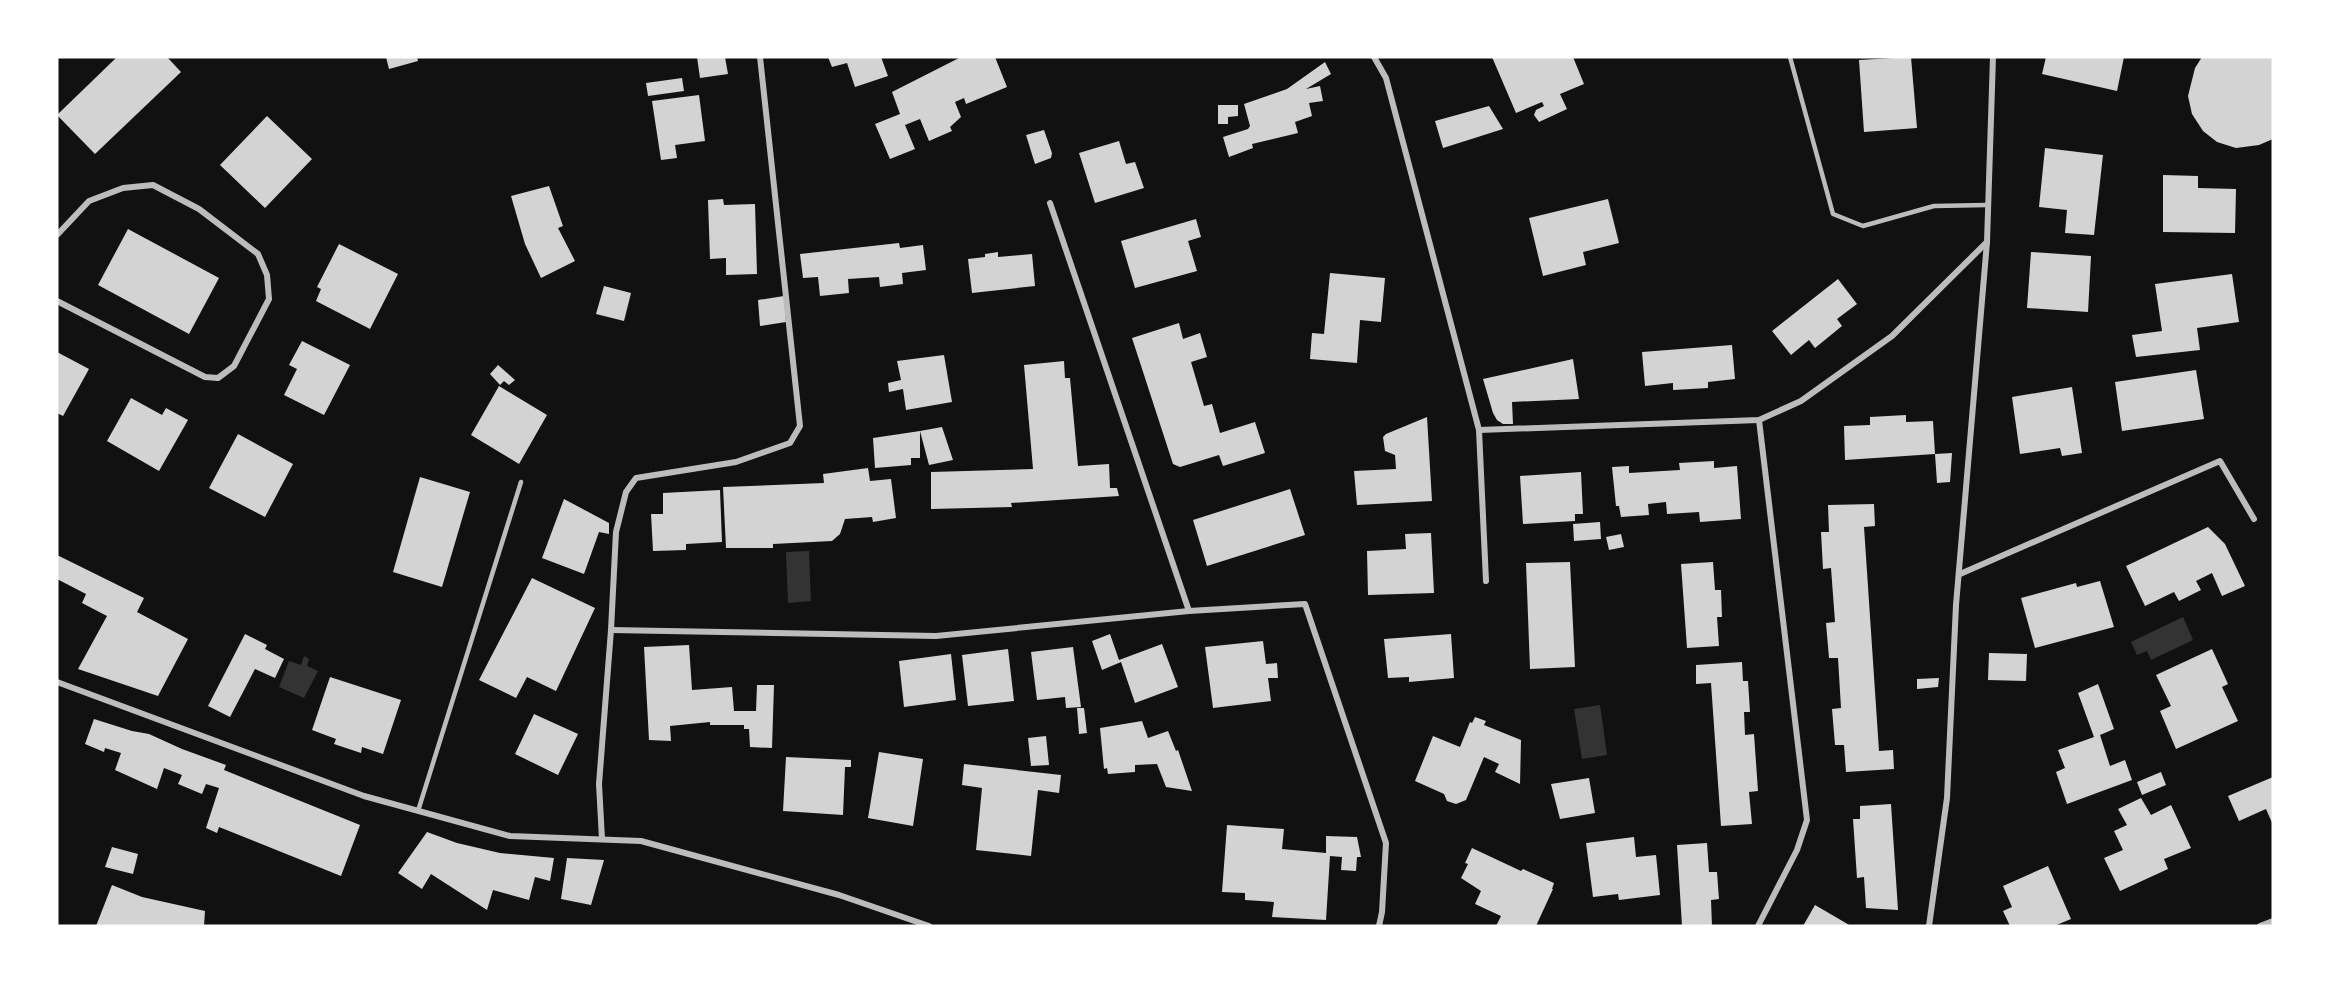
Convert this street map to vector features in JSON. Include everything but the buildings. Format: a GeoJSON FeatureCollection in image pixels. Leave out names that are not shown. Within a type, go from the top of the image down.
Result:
{"type":"FeatureCollection","features":[{"type":"Feature","properties":{"kind":"street"},"geometry":{"type":"LineString","coordinates":[[602,839],[599,784],[616,532],[626,492],[636,478],[736,462],[790,443],[800,426],[760,57]]}},
{"type":"Feature","properties":{"kind":"street"},"geometry":{"type":"LineString","coordinates":[[1374,57],[1386,78],[1479,430],[1486,581]]}},
{"type":"Feature","properties":{"kind":"street"},"geometry":{"type":"LineString","coordinates":[[1929,926],[1947,798],[1956,605],[1974,371],[1987,242],[1993,57]]}},
{"type":"Feature","properties":{"kind":"street"},"geometry":{"type":"LineString","coordinates":[[57,235],[89,201],[123,188],[153,185],[199,209],[258,254],[267,275],[269,299],[234,366],[218,378],[205,377],[57,301]]}},
{"type":"Feature","properties":{"kind":"street"},"geometry":{"type":"LineString","coordinates":[[1050,203],[1189,610]]}},
{"type":"Feature","properties":{"kind":"street"},"geometry":{"type":"LineString","coordinates":[[1479,430],[1759,420],[1801,401],[1892,336],[1987,242]]}},
{"type":"Feature","properties":{"kind":"street"},"geometry":{"type":"LineString","coordinates":[[1758,926],[1797,850],[1807,819],[1759,420]]}},
{"type":"Feature","properties":{"kind":"street"},"geometry":{"type":"LineString","coordinates":[[1960,574],[2220,461],[2254,519]]}},
{"type":"Feature","properties":{"kind":"street"},"geometry":{"type":"LineString","coordinates":[[611,630],[936,636],[1189,610],[1305,604],[1386,843],[1382,912],[1379,926]]}},
{"type":"Feature","properties":{"kind":"street"},"geometry":{"type":"LineString","coordinates":[[57,682],[364,796],[418,812],[510,836],[602,839],[652,844],[839,895],[929,926]]}},
{"type":"Feature","properties":{"kind":"street"},"geometry":{"type":"LineString","coordinates":[[2260,926],[2273,921]]}},
{"type":"Feature","properties":{"kind":"lane"},"geometry":{"type":"LineString","coordinates":[[1790,57],[1833,214],[1863,226],[1935,206],[1987,205]]}},
{"type":"Feature","properties":{"kind":"lane"},"geometry":{"type":"LineString","coordinates":[[418,812],[521,482]]}},
{"type":"Feature","properties":{"kind":"shaded area"},"geometry":{"type":"Polygon","coordinates":[[[809,551],[811,601],[788,603],[786,552],[809,551]]]}},
{"type":"Feature","properties":{"kind":"shaded area"},"geometry":{"type":"Polygon","coordinates":[[[2183,617],[2193,640],[2151,660],[2147,651],[2137,655],[2131,642],[2183,617]]]}},
{"type":"Feature","properties":{"kind":"shaded area"},"geometry":{"type":"Polygon","coordinates":[[[304,656],[309,659],[307,666],[318,671],[304,698],[279,687],[289,661],[301,665],[304,656]]]}},
{"type":"Feature","properties":{"kind":"shaded area"},"geometry":{"type":"Polygon","coordinates":[[[1600,705],[1607,755],[1582,759],[1574,709],[1600,705]]]}}]}
